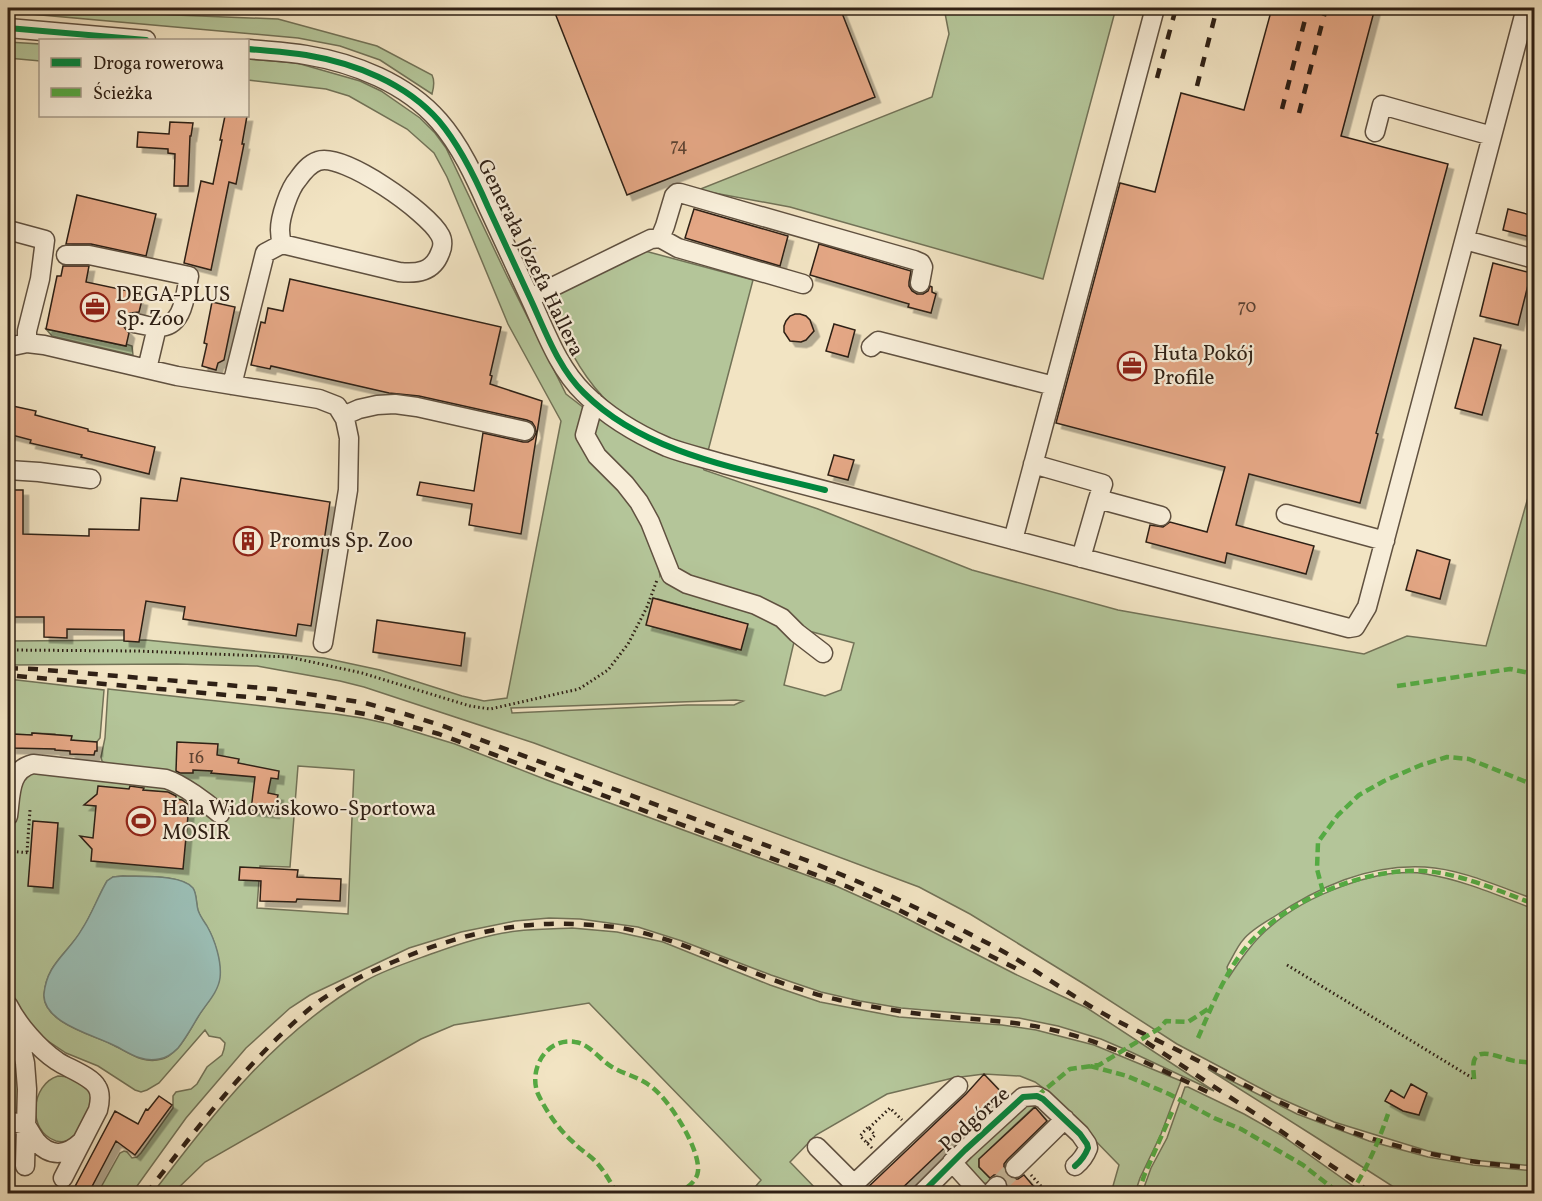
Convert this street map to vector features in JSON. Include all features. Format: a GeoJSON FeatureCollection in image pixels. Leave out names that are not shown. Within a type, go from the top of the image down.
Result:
{"type":"FeatureCollection","features":[{"type":"Feature","properties":{"kind":"street"},"geometry":{"type":"LineString","coordinates":[[1013,540],[1155,8]]}},
{"type":"Feature","properties":{"kind":"street"},"geometry":{"type":"LineString","coordinates":[[1286,514],[1385,542],[1526,8]]}},
{"type":"Feature","properties":{"kind":"street"},"geometry":{"type":"LineString","coordinates":[[8,28],[134,39]]}},
{"type":"Feature","properties":{"kind":"street","name":"Generała Józefa Hallera"},"geometry":{"type":"LineString","coordinates":[[249,50],[306,55],[347,65],[377,76],[419,102],[438,120],[454,141],[475,179],[562,364],[582,392],[633,430],[668,447],[724,464],[1349,628],[1356,627],[1367,607],[1385,542]]}},
{"type":"Feature","properties":{"kind":"street"},"geometry":{"type":"LineString","coordinates":[[1375,132],[1382,105],[1492,136]]}},
{"type":"Feature","properties":{"kind":"street"},"geometry":{"type":"LineString","coordinates":[[232,385],[265,253],[282,244],[411,273],[430,268],[438,260],[442,249],[439,234],[410,205],[358,171],[336,161],[319,160],[306,169],[292,185],[279,229],[282,244]]}},
{"type":"Feature","properties":{"kind":"street"},"geometry":{"type":"LineString","coordinates":[[660,238],[674,196],[680,193],[914,260],[921,263],[923,267],[920,283]]}},
{"type":"Feature","properties":{"kind":"street"},"geometry":{"type":"LineString","coordinates":[[8,230],[45,240],[40,279],[27,331],[27,343]]}},
{"type":"Feature","properties":{"kind":"street"},"geometry":{"type":"LineString","coordinates":[[530,298],[651,239],[660,238],[678,248],[803,284]]}},
{"type":"Feature","properties":{"kind":"street"},"geometry":{"type":"LineString","coordinates":[[1465,240],[1531,258]]}},
{"type":"Feature","properties":{"kind":"street"},"geometry":{"type":"LineString","coordinates":[[66,255],[89,255],[189,276],[181,312],[172,323],[157,327],[134,322]]}},
{"type":"Feature","properties":{"kind":"street"},"geometry":{"type":"LineString","coordinates":[[147,369],[157,327]]}},
{"type":"Feature","properties":{"kind":"street"},"geometry":{"type":"LineString","coordinates":[[871,347],[878,341],[1054,386]]}},
{"type":"Feature","properties":{"kind":"street"},"geometry":{"type":"LineString","coordinates":[[8,347],[27,343],[61,348],[177,376],[319,399],[337,406],[345,419],[349,438],[348,490],[323,643]]}},
{"type":"Feature","properties":{"kind":"street"},"geometry":{"type":"LineString","coordinates":[[594,402],[585,435],[597,456],[639,502],[650,522],[671,575],[687,584],[756,606],[782,618],[797,633],[823,652]]}},
{"type":"Feature","properties":{"kind":"street"},"geometry":{"type":"LineString","coordinates":[[343,416],[359,409],[395,404],[525,432]]}},
{"type":"Feature","properties":{"kind":"street"},"geometry":{"type":"LineString","coordinates":[[1033,464],[1103,484],[1081,558]]}},
{"type":"Feature","properties":{"kind":"street"},"geometry":{"type":"LineString","coordinates":[[8,470],[91,479]]}},
{"type":"Feature","properties":{"kind":"street"},"geometry":{"type":"LineString","coordinates":[[1098,499],[1161,516]]}},
{"type":"Feature","properties":{"kind":"street"},"geometry":{"type":"LineString","coordinates":[[8,816],[12,782],[21,769],[33,764],[171,781],[220,814]]}},
{"type":"Feature","properties":{"kind":"street"},"geometry":{"type":"LineString","coordinates":[[10,1011],[25,1063],[27,1089],[24,1166]]}},
{"type":"Feature","properties":{"kind":"street"},"geometry":{"type":"LineString","coordinates":[[10,1011],[41,1048],[56,1061],[93,1082],[98,1088],[100,1102],[98,1110],[63,1178]]}},
{"type":"Feature","properties":{"kind":"street"},"geometry":{"type":"LineString","coordinates":[[817,1147],[855,1189],[882,1158],[958,1086]]}},
{"type":"Feature","properties":{"kind":"street","name":"Podgórze"},"geometry":{"type":"LineString","coordinates":[[921,1194],[1023,1096],[1031,1095],[1043,1099],[1084,1139],[1088,1148],[1084,1158],[1075,1166]]}},
{"type":"Feature","properties":{"kind":"street"},"geometry":{"type":"LineString","coordinates":[[1018,1166],[1065,1119]]}},
{"type":"Feature","properties":{"kind":"street"},"geometry":{"type":"LineString","coordinates":[[8,1120],[26,1125],[39,1144],[52,1152],[66,1153],[81,1143]]}},
{"type":"Feature","properties":{"kind":"street","name":"Podgórze"},"geometry":{"type":"LineString","coordinates":[[952,1162],[990,1191]]}},
{"type":"Feature","properties":{"kind":"path"},"geometry":{"type":"LineString","coordinates":[[8,650],[137,651],[289,657],[362,673],[470,706],[490,709],[579,689],[608,670],[628,644],[647,607],[664,559]]}},
{"type":"Feature","properties":{"kind":"path"},"geometry":{"type":"LineString","coordinates":[[8,851],[29,852],[30,810]]}},
{"type":"Feature","properties":{"kind":"path"},"geometry":{"type":"LineString","coordinates":[[1287,965],[1474,1079]]}},
{"type":"Feature","properties":{"kind":"path"},"geometry":{"type":"LineString","coordinates":[[882,1158],[860,1136],[890,1108],[912,1130]]}},
{"type":"Feature","properties":{"kind":"path"},"geometry":{"type":"LineString","coordinates":[[867,1143],[875,1135],[869,1128]]}},
{"type":"Feature","properties":{"kind":"path"},"geometry":{"type":"LineString","coordinates":[[1018,1166],[1048,1194]]}},
{"type":"Feature","properties":{"kind":"green space"},"geometry":{"type":"Polygon","coordinates":[[[8,8],[101,8],[101,12],[278,19],[377,46],[432,75],[433,89],[432,94],[380,60],[340,46],[298,38],[8,12],[8,8]]]}},
{"type":"Feature","properties":{"kind":"green space"},"geometry":{"type":"Polygon","coordinates":[[[944,8],[1116,8],[1043,279],[790,207],[698,190],[932,97],[949,34],[944,8]]]}},
{"type":"Feature","properties":{"kind":"green space"},"geometry":{"type":"Polygon","coordinates":[[[8,42],[39,44],[39,61],[8,58],[8,42]]]}},
{"type":"Feature","properties":{"kind":"green space"},"geometry":{"type":"Polygon","coordinates":[[[249,59],[297,63],[360,81],[381,91],[420,118],[435,133],[446,148],[566,394],[584,408],[578,428],[586,443],[597,461],[631,497],[644,518],[649,528],[660,576],[664,569],[669,577],[684,588],[755,608],[781,620],[799,638],[794,642],[784,685],[825,696],[841,690],[854,643],[805,630],[791,617],[758,601],[691,580],[677,571],[643,501],[629,482],[600,454],[590,436],[597,410],[633,436],[673,454],[701,463],[704,470],[818,509],[972,570],[1118,610],[1364,654],[1407,636],[1486,646],[1534,476],[1534,899],[1480,879],[1439,868],[1384,869],[1326,887],[1289,907],[1249,934],[1241,942],[1227,967],[1229,977],[1264,932],[1285,915],[1322,894],[1365,879],[1407,873],[1426,874],[1454,880],[1534,909],[1534,1166],[1473,1160],[1428,1151],[1334,1122],[1277,1097],[1177,1044],[970,914],[919,887],[534,743],[364,687],[257,666],[8,665],[8,641],[146,640],[324,658],[380,670],[484,701],[507,698],[561,421],[508,324],[447,177],[434,153],[407,129],[349,96],[326,89],[249,80],[249,59]],[[658,599],[651,626],[736,650],[743,623],[658,599]],[[743,701],[511,708],[512,713],[734,705],[743,701]]]}},
{"type":"Feature","properties":{"kind":"green space"},"geometry":{"type":"Polygon","coordinates":[[[645,251],[753,280],[708,451],[668,439],[631,420],[611,405],[594,387],[580,366],[553,310],[551,295],[645,251]]]}},
{"type":"Feature","properties":{"kind":"green space"},"geometry":{"type":"Polygon","coordinates":[[[46,329],[126,346],[126,344],[132,346],[133,355],[52,336],[46,329]]]}},
{"type":"Feature","properties":{"kind":"green space"},"geometry":{"type":"Polygon","coordinates":[[[8,679],[104,690],[100,738],[95,744],[71,740],[71,736],[55,734],[11,734],[11,748],[8,757],[8,679]]]}},
{"type":"Feature","properties":{"kind":"green space"},"geometry":{"type":"Polygon","coordinates":[[[108,689],[362,718],[455,744],[836,886],[896,913],[1087,1008],[1214,1091],[1101,1039],[1058,1026],[1019,1018],[901,1008],[821,992],[638,927],[580,919],[549,918],[515,921],[461,932],[409,948],[310,995],[290,1008],[246,1048],[186,1118],[132,1193],[95,1193],[100,1189],[120,1153],[127,1152],[132,1158],[141,1153],[173,1108],[173,1096],[176,1092],[191,1089],[197,1084],[207,1067],[222,1055],[225,1043],[220,1038],[209,1036],[205,1030],[159,1083],[141,1092],[98,1066],[66,1053],[45,1039],[18,1011],[8,990],[8,885],[17,789],[21,778],[27,772],[44,770],[167,785],[222,817],[221,806],[174,773],[106,764],[101,757],[105,738],[108,689]],[[298,766],[290,867],[260,866],[257,908],[348,914],[354,770],[298,766]],[[113,877],[107,881],[82,930],[53,967],[44,995],[51,1013],[81,1032],[141,1059],[162,1059],[172,1054],[180,1045],[216,989],[220,967],[210,932],[198,911],[194,891],[188,884],[161,877],[113,877]]]}},
{"type":"Feature","properties":{"kind":"green space"},"geometry":{"type":"Polygon","coordinates":[[[572,928],[617,932],[663,942],[770,985],[820,1002],[899,1017],[1036,1030],[1094,1045],[1181,1081],[1135,1193],[1111,1193],[1119,1165],[1046,1090],[1035,1082],[1020,1076],[984,1074],[953,1078],[887,1094],[816,1135],[790,1162],[820,1193],[750,1193],[761,1180],[589,1003],[454,1025],[421,1039],[205,1162],[173,1193],[152,1194],[199,1133],[276,1049],[334,1001],[367,980],[408,962],[486,937],[507,932],[572,928]]]}},
{"type":"Feature","properties":{"kind":"green space"},"geometry":{"type":"Polygon","coordinates":[[[8,1015],[22,1065],[23,1115],[8,1114],[8,1015]]]}},
{"type":"Feature","properties":{"kind":"green space"},"geometry":{"type":"Polygon","coordinates":[[[1208,1069],[1297,1114],[1369,1141],[1428,1157],[1473,1165],[1534,1171],[1534,1193],[1403,1193],[1208,1069]]]}},
{"type":"Feature","properties":{"kind":"green space"},"geometry":{"type":"Polygon","coordinates":[[[58,1076],[70,1078],[82,1084],[91,1094],[92,1100],[77,1135],[64,1142],[46,1136],[36,1118],[38,1097],[42,1088],[58,1076]]]}},
{"type":"Feature","properties":{"kind":"green space"},"geometry":{"type":"Polygon","coordinates":[[[1185,1087],[1244,1114],[1281,1135],[1363,1193],[1142,1193],[1151,1168],[1167,1138],[1185,1087]]]}},
{"type":"Feature","properties":{"kind":"green space"},"geometry":{"type":"Polygon","coordinates":[[[1034,1103],[1034,1107],[979,1159],[979,1167],[993,1181],[983,1184],[966,1165],[966,1161],[1019,1107],[1034,1103]]]}},
{"type":"Feature","properties":{"kind":"water"},"geometry":{"type":"Polygon","coordinates":[[[113,877],[170,878],[180,880],[193,888],[197,907],[213,938],[219,958],[220,978],[214,994],[178,1048],[170,1055],[152,1060],[139,1058],[80,1031],[59,1019],[45,1003],[44,994],[49,974],[82,929],[107,881],[113,877]]]}},
{"type":"Feature","properties":{"kind":"building"},"geometry":{"type":"Polygon","coordinates":[[[553,8],[840,8],[875,97],[627,195],[553,8]]]}},
{"type":"Feature","properties":{"kind":"building"},"geometry":{"type":"Polygon","coordinates":[[[1272,8],[1375,8],[1341,136],[1448,164],[1376,433],[1378,434],[1360,503],[1249,474],[1236,525],[1314,546],[1306,574],[1227,553],[1225,563],[1146,542],[1150,525],[1163,527],[1170,522],[1207,532],[1225,467],[1056,423],[1120,183],[1155,192],[1181,93],[1244,110],[1272,8]]]}},
{"type":"Feature","properties":{"kind":"building"},"geometry":{"type":"Polygon","coordinates":[[[225,117],[247,117],[236,184],[229,182],[211,270],[184,263],[201,181],[213,184],[222,140],[220,140],[225,117]]]}},
{"type":"Feature","properties":{"kind":"building"},"geometry":{"type":"Polygon","coordinates":[[[170,122],[193,123],[190,136],[188,186],[174,186],[175,154],[168,153],[168,149],[137,147],[138,132],[169,134],[170,122]]]}},
{"type":"Feature","properties":{"kind":"building"},"geometry":{"type":"Polygon","coordinates":[[[77,195],[156,214],[146,256],[91,244],[66,244],[77,195]]]}},
{"type":"Feature","properties":{"kind":"building"},"geometry":{"type":"Polygon","coordinates":[[[694,209],[788,236],[780,266],[685,238],[694,209]]]}},
{"type":"Feature","properties":{"kind":"building"},"geometry":{"type":"Polygon","coordinates":[[[1508,209],[1534,216],[1534,238],[1503,230],[1508,209]]]}},
{"type":"Feature","properties":{"kind":"building"},"geometry":{"type":"Polygon","coordinates":[[[819,244],[911,271],[909,286],[912,291],[923,294],[930,286],[932,292],[936,294],[931,313],[908,307],[909,304],[810,275],[819,244]]]}},
{"type":"Feature","properties":{"kind":"building"},"geometry":{"type":"Polygon","coordinates":[[[1493,263],[1531,273],[1518,325],[1480,316],[1493,263]]]}},
{"type":"Feature","properties":{"kind":"building","name":"DEGA-PLUS Sp. Zoo"},"geometry":{"type":"Polygon","coordinates":[[[63,266],[89,266],[86,282],[138,293],[137,299],[142,300],[139,312],[130,313],[123,321],[129,333],[126,346],[46,329],[57,276],[61,276],[63,266]]]}},
{"type":"Feature","properties":{"kind":"building"},"geometry":{"type":"Polygon","coordinates":[[[290,279],[501,327],[490,384],[542,401],[521,534],[469,525],[472,504],[417,495],[420,482],[474,491],[483,433],[528,442],[536,433],[532,422],[419,396],[389,393],[271,366],[270,369],[251,365],[261,322],[265,323],[268,308],[283,311],[290,279]]]}},
{"type":"Feature","properties":{"kind":"building"},"geometry":{"type":"Polygon","coordinates":[[[212,302],[235,307],[224,360],[218,363],[216,370],[202,366],[212,302]]]}},
{"type":"Feature","properties":{"kind":"building"},"geometry":{"type":"Polygon","coordinates":[[[795,314],[806,316],[814,331],[801,342],[790,341],[784,332],[786,321],[795,314]]]}},
{"type":"Feature","properties":{"kind":"building"},"geometry":{"type":"Polygon","coordinates":[[[834,324],[855,330],[848,357],[826,351],[834,324]]]}},
{"type":"Feature","properties":{"kind":"building"},"geometry":{"type":"Polygon","coordinates":[[[1474,338],[1501,345],[1482,415],[1455,408],[1474,338]]]}},
{"type":"Feature","properties":{"kind":"building"},"geometry":{"type":"Polygon","coordinates":[[[8,405],[36,411],[35,415],[88,429],[88,431],[155,447],[149,474],[30,443],[31,440],[8,434],[8,405]]]}},
{"type":"Feature","properties":{"kind":"building"},"geometry":{"type":"Polygon","coordinates":[[[834,455],[854,460],[848,480],[828,475],[834,455]]]}},
{"type":"Feature","properties":{"kind":"building"},"geometry":{"type":"Polygon","coordinates":[[[181,478],[330,502],[311,626],[298,624],[296,636],[183,619],[185,607],[146,601],[139,642],[124,641],[124,630],[67,629],[67,638],[44,637],[44,617],[8,617],[8,490],[23,490],[23,534],[89,536],[89,529],[139,530],[141,498],[177,501],[181,478]]]}},
{"type":"Feature","properties":{"kind":"building"},"geometry":{"type":"Polygon","coordinates":[[[1417,550],[1450,560],[1440,599],[1406,590],[1417,550]]]}},
{"type":"Feature","properties":{"kind":"building"},"geometry":{"type":"Polygon","coordinates":[[[653,598],[748,624],[741,650],[646,625],[653,598]]]}},
{"type":"Feature","properties":{"kind":"building"},"geometry":{"type":"Polygon","coordinates":[[[377,620],[465,633],[461,666],[373,652],[377,620]]]}},
{"type":"Feature","properties":{"kind":"building"},"geometry":{"type":"Polygon","coordinates":[[[32,733],[72,736],[71,740],[97,742],[97,751],[94,755],[70,754],[70,751],[55,749],[11,748],[11,734],[32,735],[32,733]]]}},
{"type":"Feature","properties":{"kind":"building"},"geometry":{"type":"Polygon","coordinates":[[[177,742],[218,744],[217,755],[239,759],[238,763],[279,771],[278,779],[271,778],[268,793],[278,795],[274,813],[251,810],[255,777],[211,773],[212,771],[193,770],[193,773],[180,773],[176,771],[177,742]]]}},
{"type":"Feature","properties":{"kind":"building","name":"Hala Widowiskowo-Sportowa MOSIR"},"geometry":{"type":"Polygon","coordinates":[[[98,786],[129,789],[130,786],[144,788],[143,790],[168,792],[189,805],[183,869],[91,861],[92,849],[80,836],[93,838],[96,806],[84,805],[97,794],[98,786]]]}},
{"type":"Feature","properties":{"kind":"building"},"geometry":{"type":"Polygon","coordinates":[[[33,821],[58,823],[53,888],[28,886],[33,821]]]}},
{"type":"Feature","properties":{"kind":"building"},"geometry":{"type":"Polygon","coordinates":[[[240,867],[298,870],[297,877],[341,879],[340,901],[297,899],[296,902],[260,901],[261,881],[239,880],[240,867]]]}},
{"type":"Feature","properties":{"kind":"building"},"geometry":{"type":"Polygon","coordinates":[[[984,1074],[1002,1093],[896,1194],[867,1194],[866,1189],[984,1074]]]}},
{"type":"Feature","properties":{"kind":"building"},"geometry":{"type":"Polygon","coordinates":[[[1411,1084],[1427,1093],[1419,1115],[1403,1111],[1385,1101],[1391,1090],[1404,1098],[1411,1084]]]}},
{"type":"Feature","properties":{"kind":"building"},"geometry":{"type":"Polygon","coordinates":[[[159,1096],[172,1105],[135,1155],[116,1141],[88,1194],[71,1194],[115,1111],[138,1124],[146,1109],[148,1110],[159,1096]]]}},
{"type":"Feature","properties":{"kind":"building"},"geometry":{"type":"Polygon","coordinates":[[[1035,1107],[1047,1121],[1007,1160],[1004,1170],[1013,1179],[1024,1175],[1040,1194],[1005,1194],[1008,1183],[1005,1178],[994,1175],[990,1178],[979,1167],[979,1159],[1035,1107]]]}},
{"type":"Feature","properties":{"kind":"tunnel"},"geometry":{"type":"LineString","coordinates":[[997,1186],[1015,1168]]}},
{"type":"Feature","properties":{"kind":"railway"},"geometry":{"type":"LineString","coordinates":[[1157,78],[1176,8]]}},
{"type":"Feature","properties":{"kind":"railway"},"geometry":{"type":"LineString","coordinates":[[1197,86],[1217,8]]}},
{"type":"Feature","properties":{"kind":"railway"},"geometry":{"type":"LineString","coordinates":[[1282,109],[1308,8]]}},
{"type":"Feature","properties":{"kind":"railway"},"geometry":{"type":"LineString","coordinates":[[1299,113],[1326,8]]}},
{"type":"Feature","properties":{"kind":"railway"},"geometry":{"type":"LineString","coordinates":[[8,668],[274,689],[365,703],[446,727],[803,859],[877,890],[997,948],[1113,1019],[1312,1117],[1380,1141],[1431,1154],[1482,1163],[1534,1168]]}},
{"type":"Feature","properties":{"kind":"railway"},"geometry":{"type":"LineString","coordinates":[[17,676],[270,699],[321,706],[365,714],[439,734],[846,886],[1021,971]]}},
{"type":"Feature","properties":{"kind":"railway"},"geometry":{"type":"LineString","coordinates":[[146,1194],[246,1071],[314,1005],[373,971],[418,952],[466,936],[540,924],[611,926],[650,935],[784,984],[851,1003],[1053,1030],[1115,1050],[1214,1095]]}},
{"type":"Feature","properties":{"kind":"railway"},"geometry":{"type":"LineString","coordinates":[[1146,1042],[1373,1194]]}},
{"type":"Feature","properties":{"kind":"marked path"},"geometry":{"type":"LineString","coordinates":[[1397,686],[1510,669],[1534,674]]}},
{"type":"Feature","properties":{"kind":"marked path"},"geometry":{"type":"LineString","coordinates":[[1323,892],[1317,869],[1318,842],[1338,815],[1359,795],[1384,781],[1447,757],[1469,759],[1534,785]]}},
{"type":"Feature","properties":{"kind":"marked path"},"geometry":{"type":"LineString","coordinates":[[1198,1038],[1226,978],[1248,945],[1283,914],[1329,890],[1378,875],[1402,871],[1425,871],[1467,879],[1534,904]]}},
{"type":"Feature","properties":{"kind":"marked path"},"geometry":{"type":"LineString","coordinates":[[1037,1096],[1070,1069],[1099,1065],[1160,1028],[1166,1021],[1188,1022],[1211,1007]]}},
{"type":"Feature","properties":{"kind":"marked path"},"geometry":{"type":"LineString","coordinates":[[617,1194],[597,1163],[558,1126],[538,1094],[535,1075],[538,1066],[542,1057],[556,1045],[565,1042],[580,1043],[612,1067],[649,1085],[665,1100],[688,1137],[697,1161],[696,1178],[678,1194]]}},
{"type":"Feature","properties":{"kind":"marked path"},"geometry":{"type":"LineString","coordinates":[[1474,1079],[1474,1061],[1481,1054],[1534,1063]]}},
{"type":"Feature","properties":{"kind":"marked path"},"geometry":{"type":"LineString","coordinates":[[1090,1066],[1127,1076],[1241,1129],[1303,1165],[1340,1194]]}},
{"type":"Feature","properties":{"kind":"marked path"},"geometry":{"type":"LineString","coordinates":[[1138,1194],[1172,1112]]}},
{"type":"Feature","properties":{"kind":"marked path"},"geometry":{"type":"LineString","coordinates":[[1350,1194],[1372,1156],[1388,1114]]}},
{"type":"Feature","properties":{"kind":"cycle path"},"geometry":{"type":"LineString","coordinates":[[8,28],[134,39]]}},
{"type":"Feature","properties":{"kind":"cycle path"},"geometry":{"type":"LineString","coordinates":[[249,49],[306,55],[360,69],[411,96],[439,121],[467,162],[559,360],[584,393],[609,414],[636,431],[697,457],[825,490]]}},
{"type":"Feature","properties":{"kind":"cycle path"},"geometry":{"type":"LineString","coordinates":[[921,1194],[1023,1097],[1037,1096],[1043,1099],[1080,1134],[1088,1148],[1083,1158],[1075,1166]]}},
{"type":"Feature","properties":{"kind":"place","name":"DEGA-PLUS Sp. Zoo"},"geometry":{"type":"Point","coordinates":[95,307]}},
{"type":"Feature","properties":{"kind":"place","name":"Huta Pokój Profile"},"geometry":{"type":"Point","coordinates":[1132,366]}},
{"type":"Feature","properties":{"kind":"place","name":"Promus Sp. Zoo"},"geometry":{"type":"Point","coordinates":[248,541]}},
{"type":"Feature","properties":{"kind":"place","name":"Hala Widowiskowo-Sportowa MOSIR"},"geometry":{"type":"Point","coordinates":[141,821]}}]}
